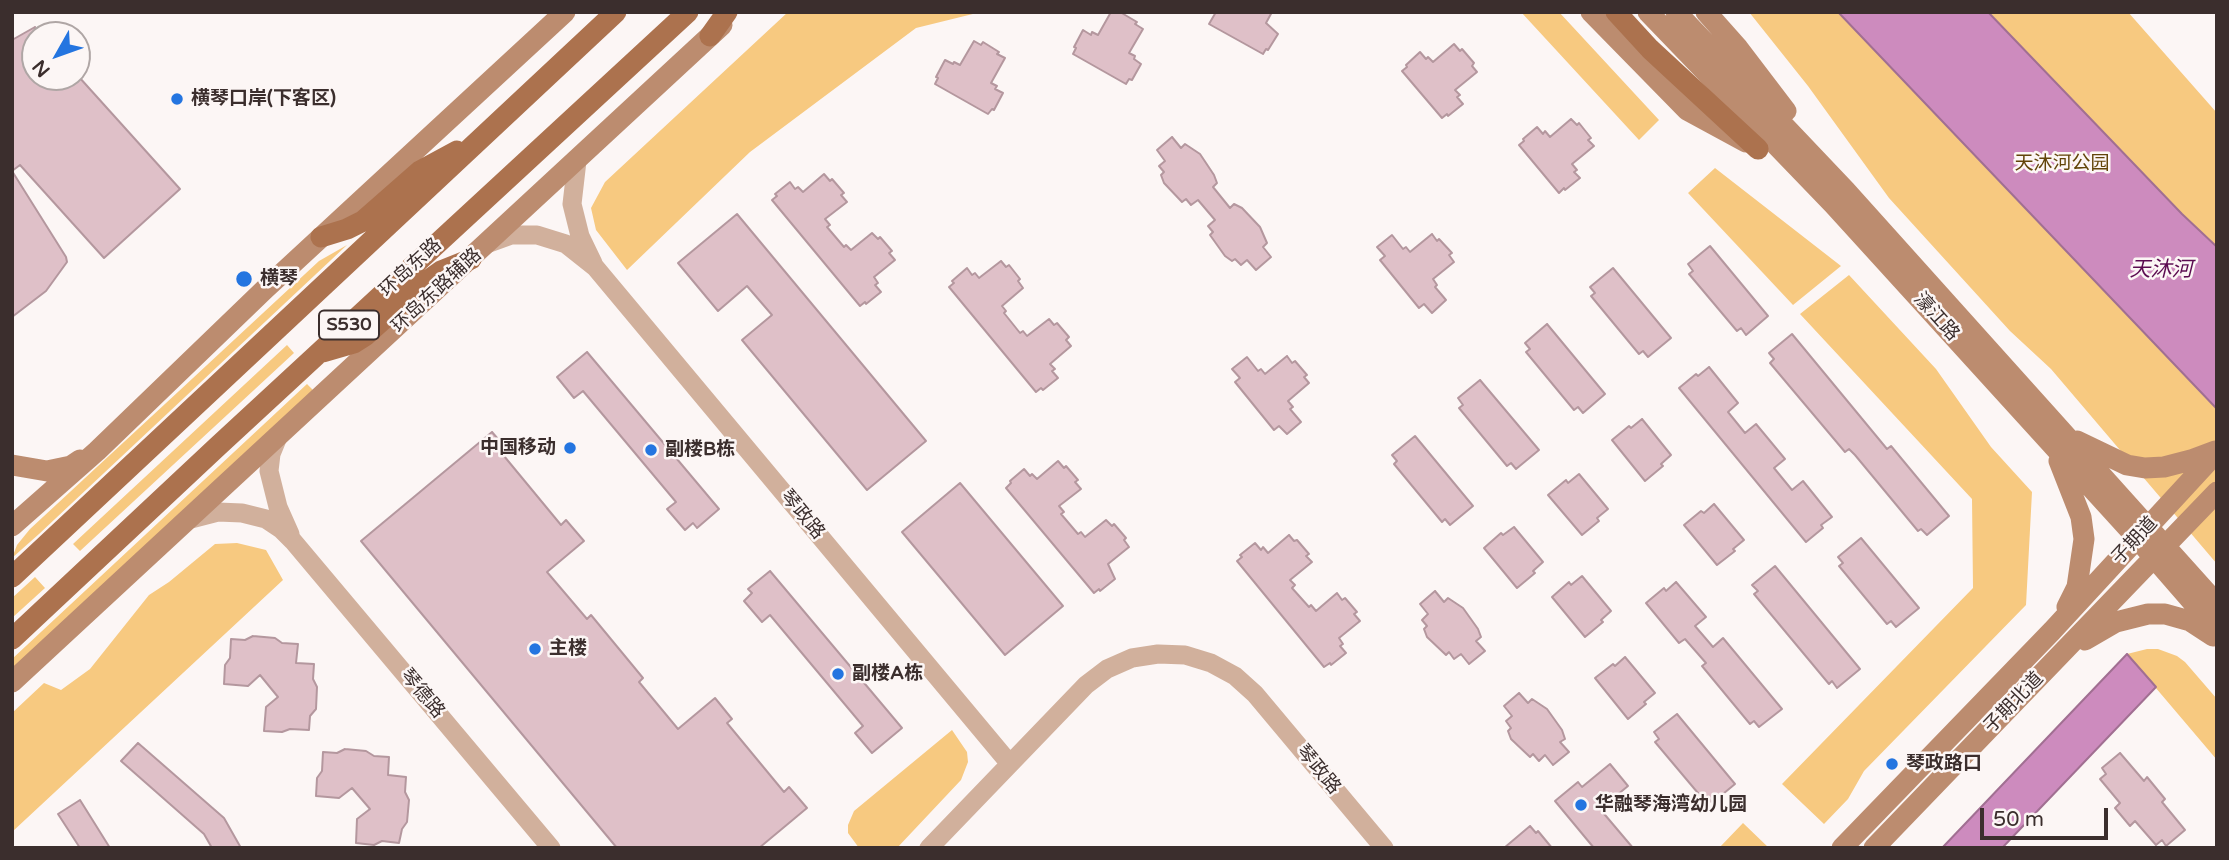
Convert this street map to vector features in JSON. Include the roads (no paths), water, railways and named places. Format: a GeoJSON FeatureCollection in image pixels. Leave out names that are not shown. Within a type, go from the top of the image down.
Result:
{"type":"FeatureCollection","features":[{"type":"Feature","properties":{"kind":"main road"},"geometry":{"type":"LineString","coordinates":[[12,526],[97,451],[321,237],[565,12]]}},
{"type":"Feature","properties":{"kind":"main road","name":"S530"},"geometry":{"type":"LineString","coordinates":[[12,577],[616,12]]}},
{"type":"Feature","properties":{"kind":"main road","name":"环岛东路"},"geometry":{"type":"LineString","coordinates":[[12,639],[688,12]]}},
{"type":"Feature","properties":{"kind":"main road"},"geometry":{"type":"LineString","coordinates":[[710,36],[727,12]]}},
{"type":"Feature","properties":{"kind":"main road","name":"环岛东路辅路"},"geometry":{"type":"LineString","coordinates":[[12,682],[737,12]]}},
{"type":"Feature","properties":{"kind":"main road"},"geometry":{"type":"LineString","coordinates":[[1591,12],[1687,110],[1840,197]]}},
{"type":"Feature","properties":{"kind":"main road"},"geometry":{"type":"LineString","coordinates":[[1616,12],[1650,49],[1758,149]]}},
{"type":"Feature","properties":{"kind":"main road","name":"濠江路"},"geometry":{"type":"LineString","coordinates":[[1648,12],[1840,197]]}},
{"type":"Feature","properties":{"kind":"main road","name":"濠江路"},"geometry":{"type":"LineString","coordinates":[[1676,12],[2143,532],[2217,630]]}},
{"type":"Feature","properties":{"kind":"main road"},"geometry":{"type":"LineString","coordinates":[[1706,12],[1738,48],[1840,197]]}},
{"type":"Feature","properties":{"kind":"main road"},"geometry":{"type":"LineString","coordinates":[[321,237],[363,221],[420,171],[481,139]]}},
{"type":"Feature","properties":{"kind":"main road"},"geometry":{"type":"LineString","coordinates":[[318,354],[354,343],[424,283],[441,271],[471,259]]}},
{"type":"Feature","properties":{"kind":"main road"},"geometry":{"type":"LineString","coordinates":[[2059,440],[2127,465],[2146,468],[2164,467],[2217,451]]}},
{"type":"Feature","properties":{"kind":"main road"},"geometry":{"type":"LineString","coordinates":[[2052,631],[2077,587],[2084,539],[2081,517],[2059,440]]}},
{"type":"Feature","properties":{"kind":"main road"},"geometry":{"type":"LineString","coordinates":[[12,466],[47,471],[71,466],[97,451]]}},
{"type":"Feature","properties":{"kind":"main road","name":"子期道"},"geometry":{"type":"LineString","coordinates":[[2052,631],[2217,451]]}},
{"type":"Feature","properties":{"kind":"main road","name":"子期道"},"geometry":{"type":"LineString","coordinates":[[2160,553],[2217,492]]}},
{"type":"Feature","properties":{"kind":"main road","name":"濠江路"},"geometry":{"type":"LineString","coordinates":[[2160,553],[2217,604]]}},
{"type":"Feature","properties":{"kind":"main road","name":"子期北道"},"geometry":{"type":"LineString","coordinates":[[1874,848],[2160,553]]}},
{"type":"Feature","properties":{"kind":"main road"},"geometry":{"type":"LineString","coordinates":[[2065,651],[2116,622],[2148,614],[2165,614],[2190,621],[2217,639]]}},
{"type":"Feature","properties":{"kind":"main road","name":"子期北道"},"geometry":{"type":"LineString","coordinates":[[1842,848],[2052,631]]}},
{"type":"Feature","properties":{"kind":"street"},"geometry":{"type":"LineString","coordinates":[[576,161],[572,204],[580,236],[594,267]]}},
{"type":"Feature","properties":{"kind":"street"},"geometry":{"type":"LineString","coordinates":[[489,243],[511,235],[537,235],[566,244],[594,267]]}},
{"type":"Feature","properties":{"kind":"street","name":"琴政路"},"geometry":{"type":"LineString","coordinates":[[594,267],[1010,764]]}},
{"type":"Feature","properties":{"kind":"street","name":"琴德路"},"geometry":{"type":"LineString","coordinates":[[278,437],[271,454],[269,471],[278,507],[293,541]]}},
{"type":"Feature","properties":{"kind":"street","name":"琴德路"},"geometry":{"type":"LineString","coordinates":[[186,521],[218,512],[242,513],[266,519],[293,541],[551,848]]}},
{"type":"Feature","properties":{"kind":"street","name":"琴政路"},"geometry":{"type":"LineString","coordinates":[[929,848],[1086,685],[1107,669],[1132,659],[1158,654],[1185,655],[1211,663],[1235,676],[1255,694],[1384,848]]}},
{"type":"Feature","properties":{"kind":"water","name":"天沐河"},"geometry":{"type":"Polygon","coordinates":[[[1838,12],[1988,12],[2217,247],[2217,409],[1838,12]]]}},
{"type":"Feature","properties":{"kind":"water"},"geometry":{"type":"Polygon","coordinates":[[[2127,654],[2156,687],[2002,848],[1942,848],[2127,654]]]}},
{"type":"Feature","properties":{"kind":"place","name":"横琴口岸(下客区)"},"geometry":{"type":"Point","coordinates":[177,99]}},
{"type":"Feature","properties":{"kind":"place","name":"横琴"},"geometry":{"type":"Point","coordinates":[244,279]}},
{"type":"Feature","properties":{"kind":"place","name":"中国移动"},"geometry":{"type":"Point","coordinates":[570,448]}},
{"type":"Feature","properties":{"kind":"place","name":"副楼B栋"},"geometry":{"type":"Point","coordinates":[651,450]}},
{"type":"Feature","properties":{"kind":"place","name":"主楼"},"geometry":{"type":"Point","coordinates":[535,649]}},
{"type":"Feature","properties":{"kind":"place","name":"副楼A栋"},"geometry":{"type":"Point","coordinates":[838,674]}},
{"type":"Feature","properties":{"kind":"place","name":"琴政路口"},"geometry":{"type":"Point","coordinates":[1892,764]}},
{"type":"Feature","properties":{"kind":"place","name":"华融琴海湾幼儿园"},"geometry":{"type":"Point","coordinates":[1581,805]}},
{"type":"Feature","properties":{"kind":"park label","name":"天沐河公园"},"geometry":{"type":"Point","coordinates":[2062,164]}}]}
